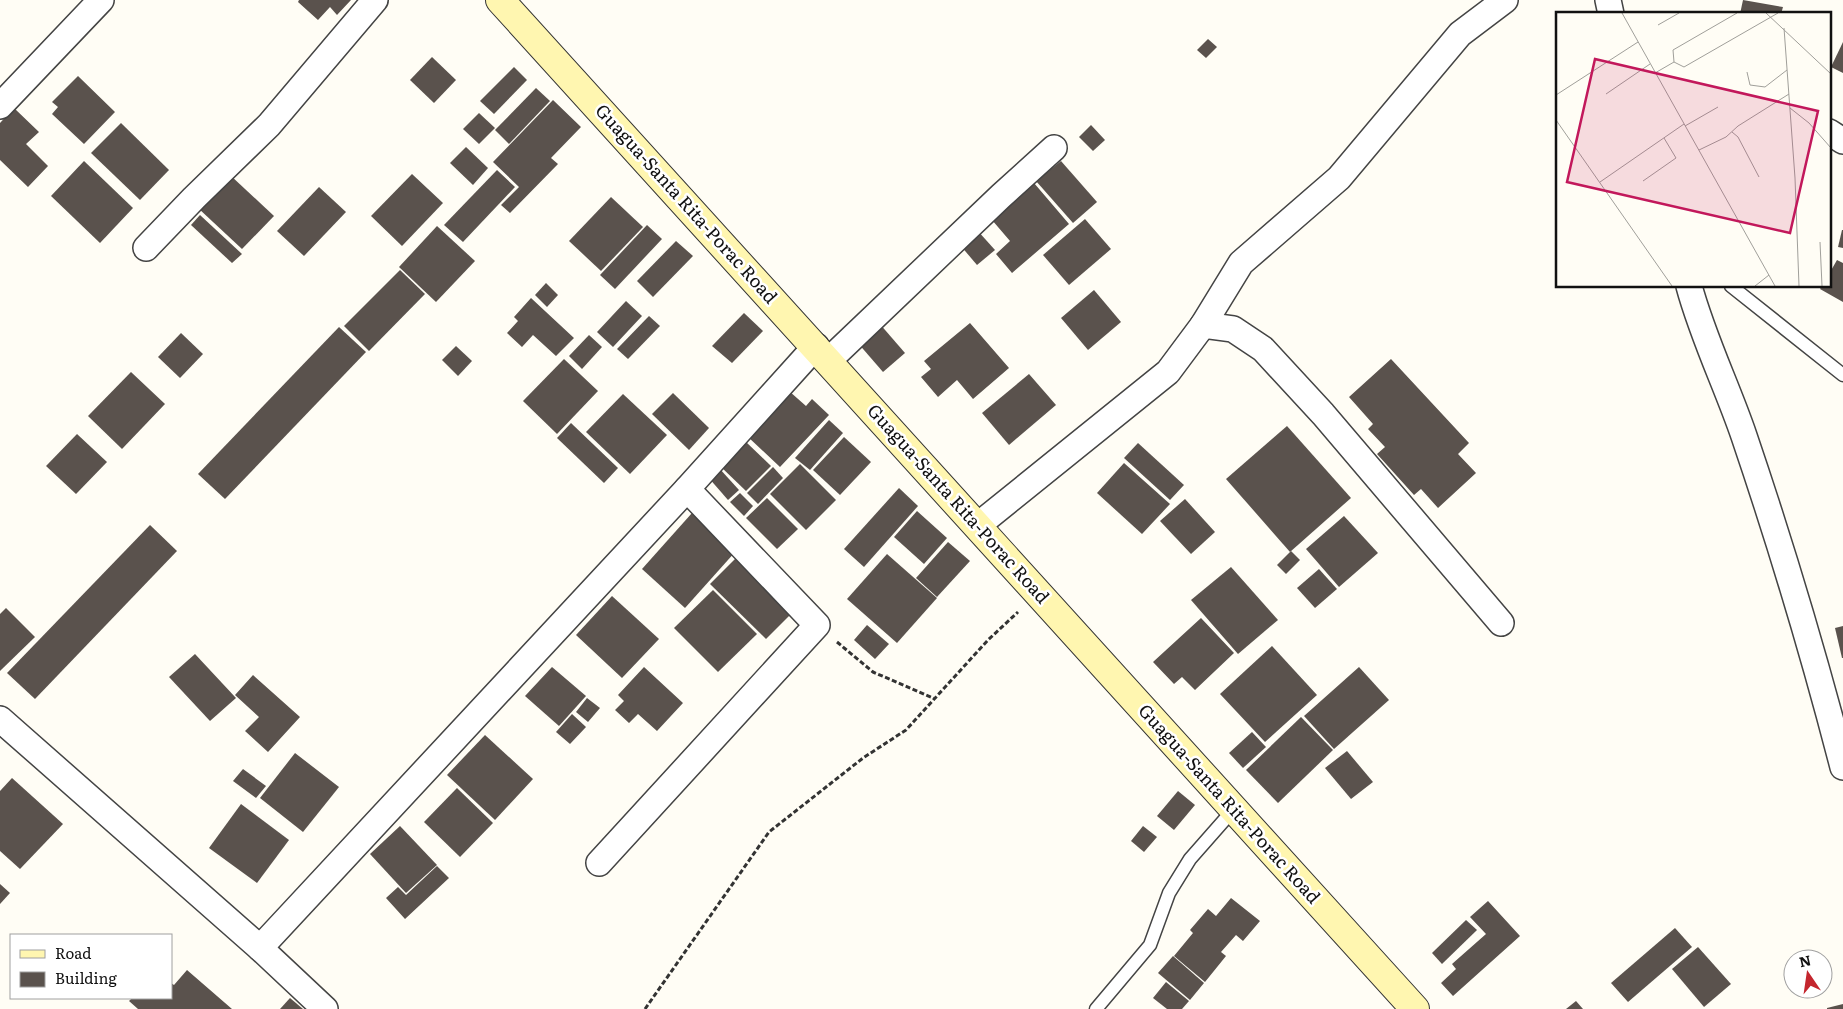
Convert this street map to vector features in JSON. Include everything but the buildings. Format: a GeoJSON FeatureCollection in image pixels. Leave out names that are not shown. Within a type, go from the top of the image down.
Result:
{"type":"FeatureCollection","features":[{"type":"Feature","properties":{"kind":"main road","name":"Guagua-Santa Rita-Porac Road"},"geometry":{"type":"LineString","coordinates":[[500,0],[1415,1009]]}},
{"type":"Feature","properties":{"kind":"street"},"geometry":{"type":"LineString","coordinates":[[0,106],[101,0]]}},
{"type":"Feature","properties":{"kind":"street"},"geometry":{"type":"LineString","coordinates":[[146,248],[269,125],[375,0]]}},
{"type":"Feature","properties":{"kind":"street"},"geometry":{"type":"LineString","coordinates":[[977,526],[1168,372],[1203,325],[1241,263],[1339,178],[1460,34],[1505,0]]}},
{"type":"Feature","properties":{"kind":"street"},"geometry":{"type":"LineString","coordinates":[[1830,133],[1843,142]]}},
{"type":"Feature","properties":{"kind":"street"},"geometry":{"type":"LineString","coordinates":[[260,948],[687,489],[822,354],[1054,148]]}},
{"type":"Feature","properties":{"kind":"street"},"geometry":{"type":"LineString","coordinates":[[1690,288],[1698,319],[1743,434],[1778,538],[1843,767]]}},
{"type":"Feature","properties":{"kind":"street"},"geometry":{"type":"LineString","coordinates":[[1203,325],[1234,329],[1263,349],[1323,414],[1501,623]]}},
{"type":"Feature","properties":{"kind":"street"},"geometry":{"type":"LineString","coordinates":[[599,863],[818,625],[687,489]]}},
{"type":"Feature","properties":{"kind":"street"},"geometry":{"type":"LineString","coordinates":[[0,719],[260,948],[325,1009]]}},
{"type":"Feature","properties":{"kind":"lane"},"geometry":{"type":"LineString","coordinates":[[1734,288],[1843,375]]}},
{"type":"Feature","properties":{"kind":"lane"},"geometry":{"type":"LineString","coordinates":[[1096,1009],[1150,945],[1169,893],[1190,859],[1234,810]]}},
{"type":"Feature","properties":{"kind":"path"},"geometry":{"type":"LineString","coordinates":[[645,1009],[769,832],[863,758],[906,730],[988,640],[1039,593]]}},
{"type":"Feature","properties":{"kind":"path"},"geometry":{"type":"LineString","coordinates":[[818,625],[873,672],[935,699]]}}]}
